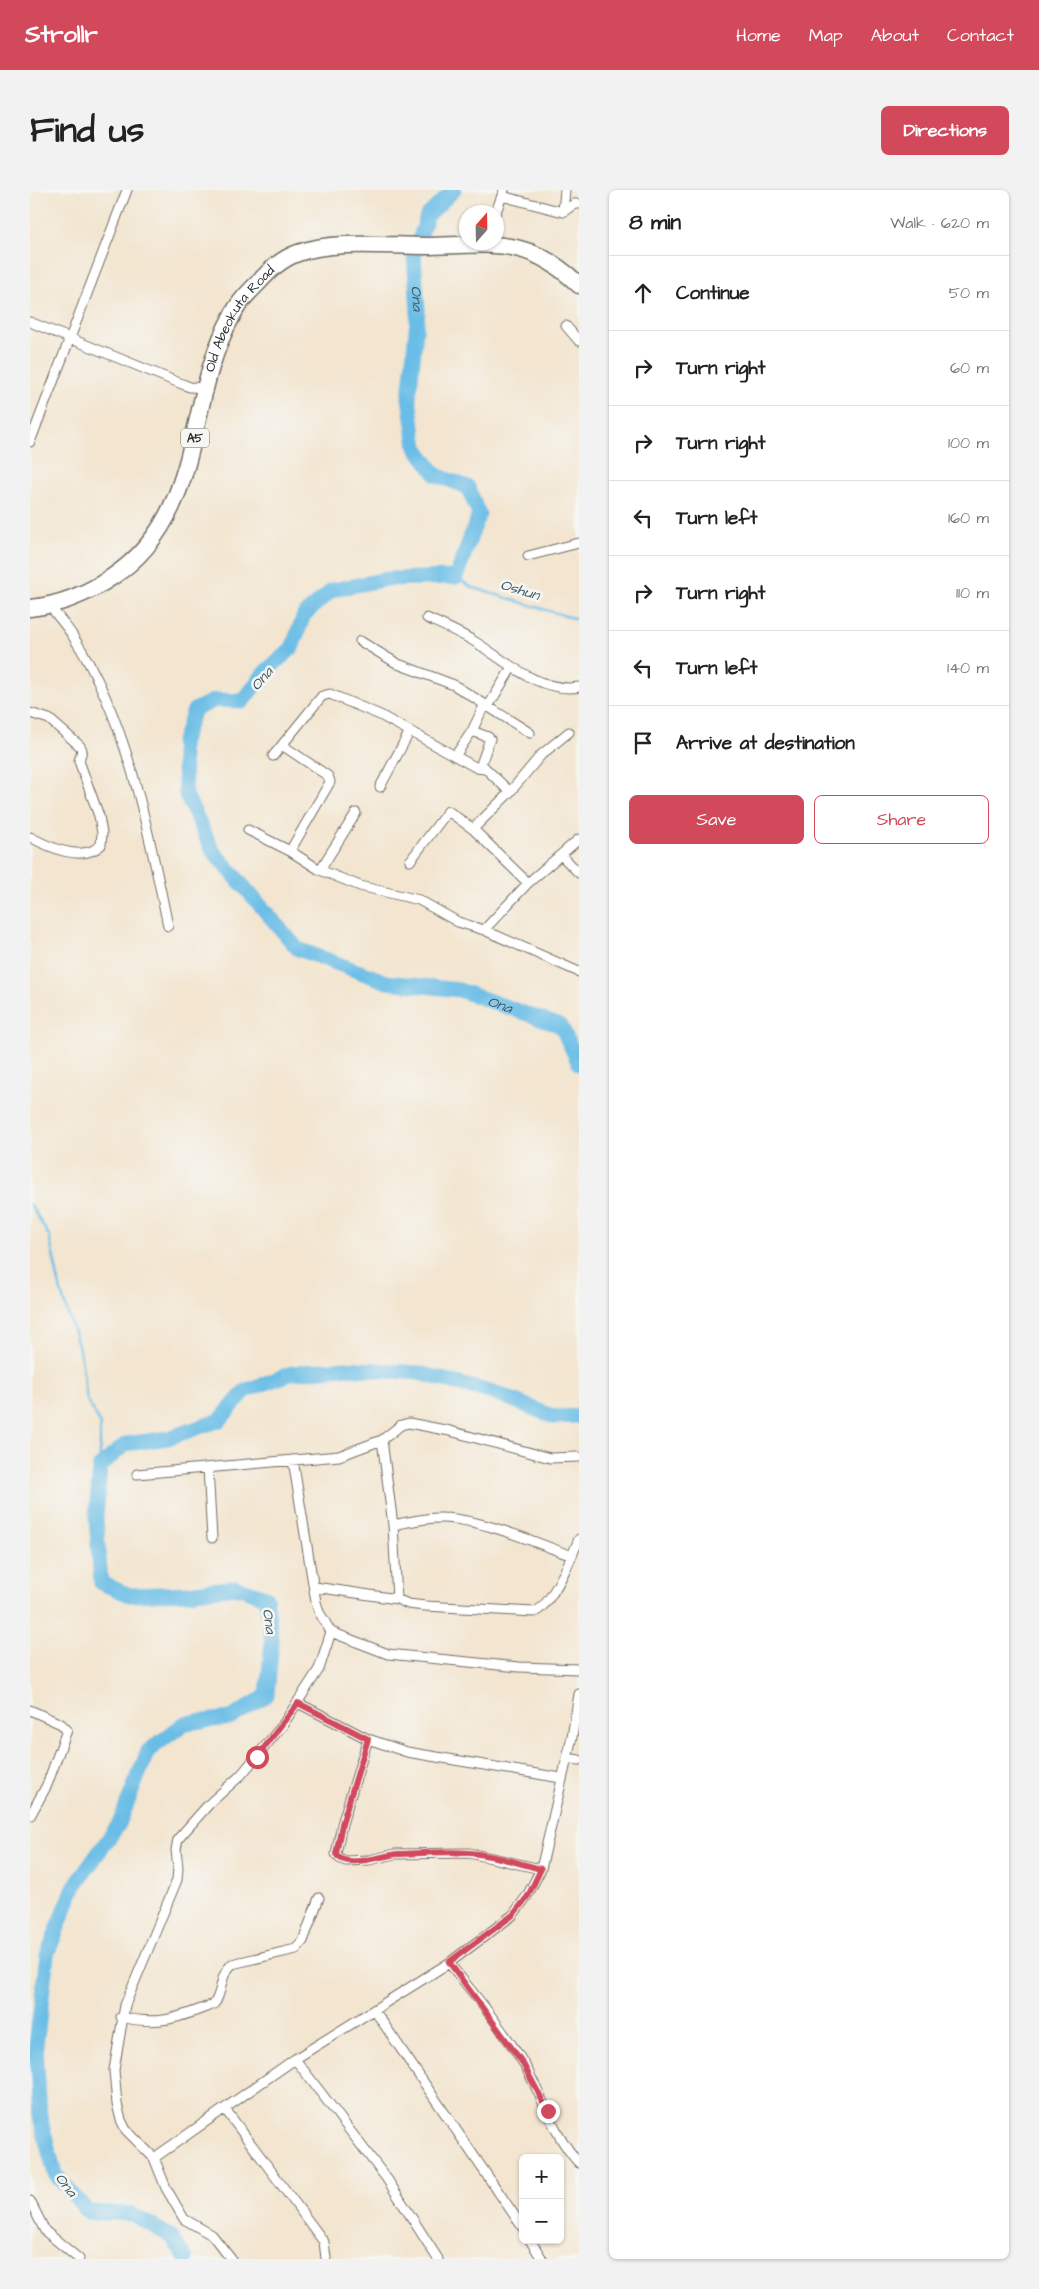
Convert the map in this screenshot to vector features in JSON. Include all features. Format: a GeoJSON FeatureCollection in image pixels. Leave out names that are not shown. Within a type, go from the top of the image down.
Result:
{"type":"FeatureCollection","features":[{"type":"Feature","properties":{"kind":"highway","name":"Old Abeokuta Road"},"geometry":{"type":"LineString","coordinates":[[30,608],[77,597],[96,588],[122,571],[141,553],[160,528],[176,498],[187,469],[206,388],[225,330],[242,301],[274,266],[297,254],[332,247],[459,244]]}},
{"type":"Feature","properties":{"kind":"highway","name":"Old Abeokuta Road"},"geometry":{"type":"LineString","coordinates":[[504,245],[511,245],[530,252],[551,262],[576,279]]}},
{"type":"Feature","properties":{"kind":"street"},"geometry":{"type":"LineString","coordinates":[[30,442],[126,190]]}},
{"type":"Feature","properties":{"kind":"street"},"geometry":{"type":"LineString","coordinates":[[563,212],[565,190]]}},
{"type":"Feature","properties":{"kind":"street"},"geometry":{"type":"LineString","coordinates":[[499,205],[503,193],[563,212]]}},
{"type":"Feature","properties":{"kind":"street"},"geometry":{"type":"LineString","coordinates":[[563,212],[574,204],[579,204]]}},
{"type":"Feature","properties":{"kind":"street"},"geometry":{"type":"LineString","coordinates":[[30,322],[190,387],[206,388]]}},
{"type":"Feature","properties":{"kind":"street"},"geometry":{"type":"LineString","coordinates":[[566,326],[579,341]]}},
{"type":"Feature","properties":{"kind":"street"},"geometry":{"type":"LineString","coordinates":[[528,556],[579,543]]}},
{"type":"Feature","properties":{"kind":"street"},"geometry":{"type":"LineString","coordinates":[[48,605],[74,637],[110,710],[134,783],[154,857],[168,926]]}},
{"type":"Feature","properties":{"kind":"street"},"geometry":{"type":"LineString","coordinates":[[427,618],[472,640],[512,667],[556,686],[579,687]]}},
{"type":"Feature","properties":{"kind":"street"},"geometry":{"type":"LineString","coordinates":[[360,641],[398,664],[454,685],[530,732]]}},
{"type":"Feature","properties":{"kind":"street"},"geometry":{"type":"LineString","coordinates":[[455,756],[472,731],[483,708],[489,705],[512,667]]}},
{"type":"Feature","properties":{"kind":"street"},"geometry":{"type":"LineString","coordinates":[[273,756],[322,696],[330,694],[380,715],[477,768],[484,768]]}},
{"type":"Feature","properties":{"kind":"street"},"geometry":{"type":"LineString","coordinates":[[30,713],[49,719],[80,746],[82,750],[79,761],[99,816],[102,845],[96,850],[80,852],[60,851],[30,837]]}},
{"type":"Feature","properties":{"kind":"street"},"geometry":{"type":"LineString","coordinates":[[380,787],[410,731]]}},
{"type":"Feature","properties":{"kind":"street"},"geometry":{"type":"LineString","coordinates":[[472,731],[490,739],[481,764],[510,792]]}},
{"type":"Feature","properties":{"kind":"street"},"geometry":{"type":"LineString","coordinates":[[473,829],[510,792],[541,755],[569,732]]}},
{"type":"Feature","properties":{"kind":"street"},"geometry":{"type":"LineString","coordinates":[[282,745],[328,776],[330,782],[290,851]]}},
{"type":"Feature","properties":{"kind":"street"},"geometry":{"type":"LineString","coordinates":[[410,861],[448,811],[473,829],[528,883]]}},
{"type":"Feature","properties":{"kind":"street"},"geometry":{"type":"LineString","coordinates":[[320,870],[356,813]]}},
{"type":"Feature","properties":{"kind":"street"},"geometry":{"type":"LineString","coordinates":[[248,830],[290,851],[320,870],[360,886],[419,900],[458,922],[484,930],[579,972]]}},
{"type":"Feature","properties":{"kind":"street"},"geometry":{"type":"LineString","coordinates":[[484,930],[528,883],[579,839]]}},
{"type":"Feature","properties":{"kind":"street"},"geometry":{"type":"LineString","coordinates":[[561,855],[579,872]]}},
{"type":"Feature","properties":{"kind":"street"},"geometry":{"type":"LineString","coordinates":[[137,1474],[339,1456],[382,1440],[401,1425],[409,1423],[450,1431],[550,1458],[579,1457]]}},
{"type":"Feature","properties":{"kind":"street"},"geometry":{"type":"LineString","coordinates":[[382,1440],[393,1525],[397,1599]]}},
{"type":"Feature","properties":{"kind":"street"},"geometry":{"type":"LineString","coordinates":[[293,1460],[319,1612],[331,1632],[388,1654],[519,1667],[579,1669]]}},
{"type":"Feature","properties":{"kind":"street"},"geometry":{"type":"LineString","coordinates":[[208,1468],[212,1538]]}},
{"type":"Feature","properties":{"kind":"street"},"geometry":{"type":"LineString","coordinates":[[393,1525],[430,1518],[457,1519],[540,1544],[572,1556]]}},
{"type":"Feature","properties":{"kind":"street"},"geometry":{"type":"LineString","coordinates":[[315,1587],[397,1599],[425,1606],[534,1612],[540,1610],[548,1601],[579,1539]]}},
{"type":"Feature","properties":{"kind":"street"},"geometry":{"type":"LineString","coordinates":[[231,2259],[212,2235],[184,2219],[166,2188],[154,2158],[126,2130],[121,2120],[114,2070],[122,2018],[177,1880],[176,1850],[178,1838],[209,1804],[257,1757],[298,1703],[323,1661],[331,1632]]}},
{"type":"Feature","properties":{"kind":"street"},"geometry":{"type":"LineString","coordinates":[[154,2158],[295,2059],[375,2011],[449,1962],[513,1915],[528,1896],[541,1869],[551,1834],[579,1694]]}},
{"type":"Feature","properties":{"kind":"street"},"geometry":{"type":"LineString","coordinates":[[298,1703],[368,1739],[407,1752],[561,1778]]}},
{"type":"Feature","properties":{"kind":"street"},"geometry":{"type":"LineString","coordinates":[[30,1710],[61,1724],[67,1730],[47,1785],[30,1816]]}},
{"type":"Feature","properties":{"kind":"street"},"geometry":{"type":"LineString","coordinates":[[368,1739],[342,1824],[336,1854],[339,1858],[346,1861],[369,1860],[395,1854],[469,1853],[541,1869]]}},
{"type":"Feature","properties":{"kind":"street"},"geometry":{"type":"LineString","coordinates":[[567,1758],[579,1760]]}},
{"type":"Feature","properties":{"kind":"street"},"geometry":{"type":"LineString","coordinates":[[122,2018],[152,2022],[169,2020],[214,2004],[218,1998],[224,1972],[232,1964],[296,1949],[303,1941],[319,1898]]}},
{"type":"Feature","properties":{"kind":"street"},"geometry":{"type":"LineString","coordinates":[[449,1962],[522,2062],[542,2097],[554,2130],[579,2163]]}},
{"type":"Feature","properties":{"kind":"street"},"geometry":{"type":"LineString","coordinates":[[375,2011],[519,2222]]}},
{"type":"Feature","properties":{"kind":"street"},"geometry":{"type":"LineString","coordinates":[[295,2059],[387,2179],[438,2259]]}},
{"type":"Feature","properties":{"kind":"street"},"geometry":{"type":"LineString","coordinates":[[225,2109],[324,2242],[326,2258]]}},
{"type":"Feature","properties":{"kind":"street"},"geometry":{"type":"LineString","coordinates":[[30,2201],[45,2231],[79,2259]]}},
{"type":"Feature","properties":{"kind":"street"},"geometry":{"type":"LineString","coordinates":[[533,2244],[542,2259]]}},
{"type":"Feature","properties":{"kind":"waterway","name":"Ona"},"geometry":{"type":"LineString","coordinates":[[454,190],[427,216],[414,256],[418,311],[409,398],[416,447],[436,475],[468,487],[479,514],[456,577],[387,579],[332,590],[304,615],[292,648],[265,672],[243,701],[215,700],[194,710],[182,744],[186,795],[213,851],[298,949],[387,982],[459,990],[561,1026],[579,1064]]}},
{"type":"Feature","properties":{"kind":"waterway","name":"Oshun"},"geometry":{"type":"LineString","coordinates":[[456,577],[471,587],[579,620]]}},
{"type":"Feature","properties":{"kind":"waterway"},"geometry":{"type":"LineString","coordinates":[[30,1204],[49,1236],[61,1292],[80,1351],[87,1400],[100,1424],[100,1466]]}},
{"type":"Feature","properties":{"kind":"waterway","name":"Ona"},"geometry":{"type":"LineString","coordinates":[[186,2259],[172,2237],[132,2214],[88,2212],[55,2174],[40,2117],[36,2046],[47,1955],[74,1887],[119,1824],[148,1751],[185,1723],[231,1718],[267,1695],[272,1641],[266,1597],[236,1587],[187,1593],[130,1595],[101,1583],[96,1518],[100,1466],[126,1444],[168,1438],[220,1420],[245,1391],[292,1373],[344,1368],[419,1373],[501,1395],[554,1417],[579,1416]]}},
{"type":"Feature","properties":{"kind":"route"},"geometry":{"type":"LineString","coordinates":[[257,1757],[298,1703],[368,1739],[342,1824],[336,1854],[339,1858],[346,1861],[369,1860],[395,1854],[469,1853],[486,1855],[541,1869],[528,1896],[513,1915],[449,1962],[484,2007],[522,2062],[548,2111]]}}]}
